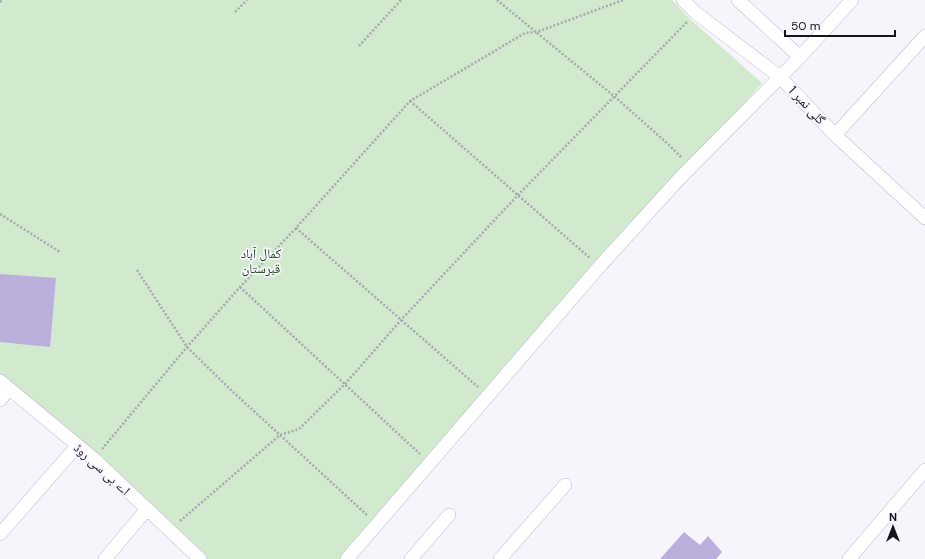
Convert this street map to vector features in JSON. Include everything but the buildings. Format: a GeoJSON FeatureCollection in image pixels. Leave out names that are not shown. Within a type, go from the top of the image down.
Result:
{"type":"FeatureCollection","features":[{"type":"Feature","properties":{"kind":"street","name":"گلی نمبر 1"},"geometry":{"type":"LineString","coordinates":[[683,0],[696,13],[780,77],[835,135],[925,218]]}},
{"type":"Feature","properties":{"kind":"street"},"geometry":{"type":"LineString","coordinates":[[738,0],[800,58]]}},
{"type":"Feature","properties":{"kind":"street"},"geometry":{"type":"LineString","coordinates":[[347,559],[376,523],[600,266],[691,168],[800,58],[850,1]]}},
{"type":"Feature","properties":{"kind":"street"},"geometry":{"type":"LineString","coordinates":[[835,135],[925,36]]}},
{"type":"Feature","properties":{"kind":"street"},"geometry":{"type":"LineString","coordinates":[[0,400],[5,385]]}},
{"type":"Feature","properties":{"kind":"street","name":"اے بی سی روڈ"},"geometry":{"type":"LineString","coordinates":[[5,385],[94,459],[146,510],[200,559]]}},
{"type":"Feature","properties":{"kind":"street"},"geometry":{"type":"LineString","coordinates":[[0,534],[77,446]]}},
{"type":"Feature","properties":{"kind":"street"},"geometry":{"type":"LineString","coordinates":[[849,559],[925,470]]}},
{"type":"Feature","properties":{"kind":"street"},"geometry":{"type":"LineString","coordinates":[[500,559],[565,485]]}},
{"type":"Feature","properties":{"kind":"street"},"geometry":{"type":"LineString","coordinates":[[105,559],[146,510]]}},
{"type":"Feature","properties":{"kind":"street"},"geometry":{"type":"LineString","coordinates":[[411,559],[449,515]]}},
{"type":"Feature","properties":{"kind":"path"},"geometry":{"type":"LineString","coordinates":[[235,12],[248,0]]}},
{"type":"Feature","properties":{"kind":"path"},"geometry":{"type":"LineString","coordinates":[[359,46],[401,0]]}},
{"type":"Feature","properties":{"kind":"path"},"geometry":{"type":"LineString","coordinates":[[497,0],[615,97],[669,145],[691,168]]}},
{"type":"Feature","properties":{"kind":"path"},"geometry":{"type":"LineString","coordinates":[[94,459],[187,347],[410,101],[525,33],[537,32],[624,0]]}},
{"type":"Feature","properties":{"kind":"path"},"geometry":{"type":"LineString","coordinates":[[168,530],[280,435],[299,429],[345,384],[401,320],[518,195],[696,13]]}},
{"type":"Feature","properties":{"kind":"path"},"geometry":{"type":"LineString","coordinates":[[410,101],[600,266]]}},
{"type":"Feature","properties":{"kind":"path"},"geometry":{"type":"LineString","coordinates":[[0,214],[60,252]]}},
{"type":"Feature","properties":{"kind":"path"},"geometry":{"type":"LineString","coordinates":[[296,228],[488,395]]}},
{"type":"Feature","properties":{"kind":"path"},"geometry":{"type":"LineString","coordinates":[[138,270],[187,347],[376,523]]}},
{"type":"Feature","properties":{"kind":"path"},"geometry":{"type":"LineString","coordinates":[[240,287],[429,462]]}},
{"type":"Feature","properties":{"kind":"green space","name":"کمال آباد قبرستان"},"geometry":{"type":"Polygon","coordinates":[[[0,0],[672,0],[690,19],[762,83],[600,266],[346,559],[207,559],[0,376],[0,0]]]}}]}
